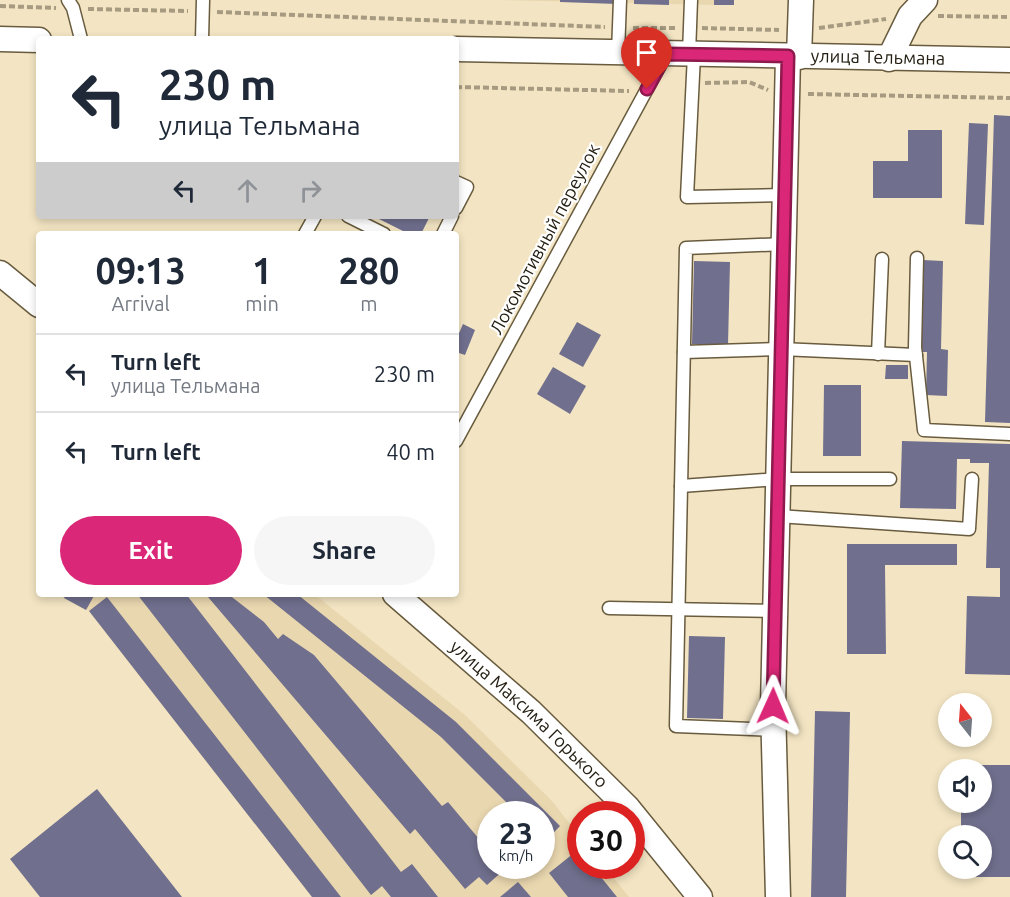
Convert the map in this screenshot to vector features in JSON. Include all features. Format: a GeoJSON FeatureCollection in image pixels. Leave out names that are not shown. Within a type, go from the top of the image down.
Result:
{"type":"FeatureCollection","features":[{"type":"Feature","properties":{"kind":"street"},"geometry":{"type":"LineString","coordinates":[[778,897],[774,730],[785,195],[788,93],[800,31],[801,0]]}},
{"type":"Feature","properties":{"kind":"street"},"geometry":{"type":"LineString","coordinates":[[889,59],[917,8]]}},
{"type":"Feature","properties":{"kind":"street"},"geometry":{"type":"LineString","coordinates":[[0,39],[36,40]]}},
{"type":"Feature","properties":{"kind":"street","name":"улица Тельмана"},"geometry":{"type":"LineString","coordinates":[[459,49],[1010,60]]}},
{"type":"Feature","properties":{"kind":"street"},"geometry":{"type":"LineString","coordinates":[[0,273],[36,303]]}},
{"type":"Feature","properties":{"kind":"street","name":"улица Максима Горького"},"geometry":{"type":"LineString","coordinates":[[398,597],[547,728],[627,807],[700,897]]}},
{"type":"Feature","properties":{"kind":"lane"},"geometry":{"type":"LineString","coordinates":[[618,53],[620,0]]}},
{"type":"Feature","properties":{"kind":"lane"},"geometry":{"type":"LineString","coordinates":[[691,0],[690,28],[683,54],[693,83],[687,197],[785,195]]}},
{"type":"Feature","properties":{"kind":"lane"},"geometry":{"type":"LineString","coordinates":[[70,4],[80,36]]}},
{"type":"Feature","properties":{"kind":"lane"},"geometry":{"type":"LineString","coordinates":[[202,36],[203,6]]}},
{"type":"Feature","properties":{"kind":"lane","name":"Локомотивный переулок"},"geometry":{"type":"LineString","coordinates":[[459,435],[647,89],[683,54]]}},
{"type":"Feature","properties":{"kind":"lane"},"geometry":{"type":"LineString","coordinates":[[459,183],[467,187],[459,202]]}},
{"type":"Feature","properties":{"kind":"lane"},"geometry":{"type":"LineString","coordinates":[[354,219],[378,231]]}},
{"type":"Feature","properties":{"kind":"lane"},"geometry":{"type":"LineString","coordinates":[[774,730],[676,726],[686,249],[784,244]]}},
{"type":"Feature","properties":{"kind":"lane"},"geometry":{"type":"LineString","coordinates":[[917,258],[916,355],[924,430],[1010,434]]}},
{"type":"Feature","properties":{"kind":"lane"},"geometry":{"type":"LineString","coordinates":[[878,354],[882,259]]}},
{"type":"Feature","properties":{"kind":"lane"},"geometry":{"type":"LineString","coordinates":[[684,352],[782,349],[916,355]]}},
{"type":"Feature","properties":{"kind":"lane"},"geometry":{"type":"LineString","coordinates":[[681,486],[779,479],[890,479]]}},
{"type":"Feature","properties":{"kind":"lane"},"geometry":{"type":"LineString","coordinates":[[778,516],[969,529],[972,479]]}},
{"type":"Feature","properties":{"kind":"lane"},"geometry":{"type":"LineString","coordinates":[[609,608],[776,611]]}},
{"type":"Feature","properties":{"kind":"path"},"geometry":{"type":"LineString","coordinates":[[0,6],[70,4],[203,6],[619,28],[800,31],[917,8],[1010,17]]}},
{"type":"Feature","properties":{"kind":"path"},"geometry":{"type":"LineString","coordinates":[[693,83],[750,82],[776,93],[1010,98]]}},
{"type":"Feature","properties":{"kind":"path"},"geometry":{"type":"LineString","coordinates":[[459,87],[622,92],[647,89]]}},
{"type":"Feature","properties":{"kind":"shaded area"},"geometry":{"type":"Polygon","coordinates":[[[495,0],[734,0],[734,5],[714,5],[495,0]]]}},
{"type":"Feature","properties":{"kind":"shaded area"},"geometry":{"type":"Polygon","coordinates":[[[62,597],[318,597],[465,715],[552,801],[477,801],[477,879],[555,879],[555,805],[567,820],[567,879],[614,879],[629,897],[312,897],[89,611],[62,597]]]}},
{"type":"Feature","properties":{"kind":"building"},"geometry":{"type":"Polygon","coordinates":[[[560,0],[616,0],[617,4],[560,2],[560,0]]]}},
{"type":"Feature","properties":{"kind":"building"},"geometry":{"type":"Polygon","coordinates":[[[634,0],[669,0],[669,5],[634,4],[634,0]]]}},
{"type":"Feature","properties":{"kind":"building"},"geometry":{"type":"Polygon","coordinates":[[[714,0],[734,0],[734,5],[714,5],[714,0]]]}},
{"type":"Feature","properties":{"kind":"building"},"geometry":{"type":"Polygon","coordinates":[[[994,115],[1010,116],[1010,423],[985,422],[994,115]]]}},
{"type":"Feature","properties":{"kind":"building"},"geometry":{"type":"Polygon","coordinates":[[[969,123],[988,124],[984,225],[965,224],[969,123]]]}},
{"type":"Feature","properties":{"kind":"building"},"geometry":{"type":"Polygon","coordinates":[[[908,130],[942,130],[942,198],[873,198],[873,161],[908,161],[908,130]]]}},
{"type":"Feature","properties":{"kind":"building"},"geometry":{"type":"Polygon","coordinates":[[[379,219],[428,219],[422,231],[403,231],[379,219]]]}},
{"type":"Feature","properties":{"kind":"building"},"geometry":{"type":"Polygon","coordinates":[[[923,260],[943,261],[941,349],[948,350],[947,396],[926,395],[927,352],[920,352],[923,260]]]}},
{"type":"Feature","properties":{"kind":"building"},"geometry":{"type":"Polygon","coordinates":[[[694,261],[730,262],[728,345],[692,344],[694,261]]]}},
{"type":"Feature","properties":{"kind":"building"},"geometry":{"type":"Polygon","coordinates":[[[577,322],[601,335],[583,367],[559,354],[577,322]]]}},
{"type":"Feature","properties":{"kind":"building"},"geometry":{"type":"Polygon","coordinates":[[[463,324],[475,330],[465,355],[459,353],[459,333],[463,324]]]}},
{"type":"Feature","properties":{"kind":"building"},"geometry":{"type":"Polygon","coordinates":[[[886,365],[908,365],[908,379],[885,379],[886,365]]]}},
{"type":"Feature","properties":{"kind":"building"},"geometry":{"type":"Polygon","coordinates":[[[553,367],[586,386],[570,414],[537,394],[553,367]]]}},
{"type":"Feature","properties":{"kind":"building"},"geometry":{"type":"Polygon","coordinates":[[[824,385],[861,385],[861,456],[823,456],[824,385]]]}},
{"type":"Feature","properties":{"kind":"building"},"geometry":{"type":"Polygon","coordinates":[[[902,441],[1010,444],[1010,675],[965,674],[967,596],[1000,597],[1000,568],[986,568],[989,463],[970,463],[970,459],[957,459],[956,509],[900,508],[902,441]]]}},
{"type":"Feature","properties":{"kind":"building"},"geometry":{"type":"Polygon","coordinates":[[[847,544],[957,544],[957,565],[885,565],[886,654],[847,654],[847,544]]]}},
{"type":"Feature","properties":{"kind":"building"},"geometry":{"type":"Polygon","coordinates":[[[64,597],[93,597],[86,610],[64,597]]]}},
{"type":"Feature","properties":{"kind":"building"},"geometry":{"type":"Polygon","coordinates":[[[107,597],[341,897],[312,897],[89,611],[107,597]]]}},
{"type":"Feature","properties":{"kind":"building"},"geometry":{"type":"Polygon","coordinates":[[[139,597],[188,597],[401,872],[412,864],[438,897],[391,897],[382,886],[371,895],[139,597]]]}},
{"type":"Feature","properties":{"kind":"building"},"geometry":{"type":"Polygon","coordinates":[[[208,597],[232,597],[264,622],[278,639],[283,634],[314,655],[442,806],[448,802],[477,837],[477,879],[465,889],[415,829],[410,834],[208,597]]]}},
{"type":"Feature","properties":{"kind":"building"},"geometry":{"type":"Polygon","coordinates":[[[267,597],[301,597],[456,722],[535,801],[505,801],[441,737],[267,597]]]}},
{"type":"Feature","properties":{"kind":"building"},"geometry":{"type":"Polygon","coordinates":[[[689,636],[725,637],[723,719],[687,718],[689,636]]]}},
{"type":"Feature","properties":{"kind":"building"},"geometry":{"type":"Polygon","coordinates":[[[815,711],[850,712],[846,897],[811,897],[815,711]]]}},
{"type":"Feature","properties":{"kind":"building"},"geometry":{"type":"Polygon","coordinates":[[[992,765],[1010,765],[1010,877],[992,877],[992,825],[961,825],[961,813],[992,813],[992,765]]]}},
{"type":"Feature","properties":{"kind":"building"},"geometry":{"type":"Polygon","coordinates":[[[97,789],[182,897],[40,897],[10,859],[97,789]]]}},
{"type":"Feature","properties":{"kind":"building"},"geometry":{"type":"Polygon","coordinates":[[[555,821],[560,826],[555,831],[555,821]]]}},
{"type":"Feature","properties":{"kind":"building"},"geometry":{"type":"Polygon","coordinates":[[[567,859],[567,879],[602,879],[617,897],[568,897],[554,879],[555,868],[567,859]]]}},
{"type":"Feature","properties":{"kind":"building"},"geometry":{"type":"Polygon","coordinates":[[[481,879],[494,879],[487,885],[481,879]]]}},
{"type":"Feature","properties":{"kind":"building"},"geometry":{"type":"Polygon","coordinates":[[[518,882],[531,897],[500,897],[518,882]]]}},
{"type":"Feature","properties":{"kind":"route"},"geometry":{"type":"LineString","coordinates":[[647,89],[666,54],[788,56],[773,706]]}}]}
